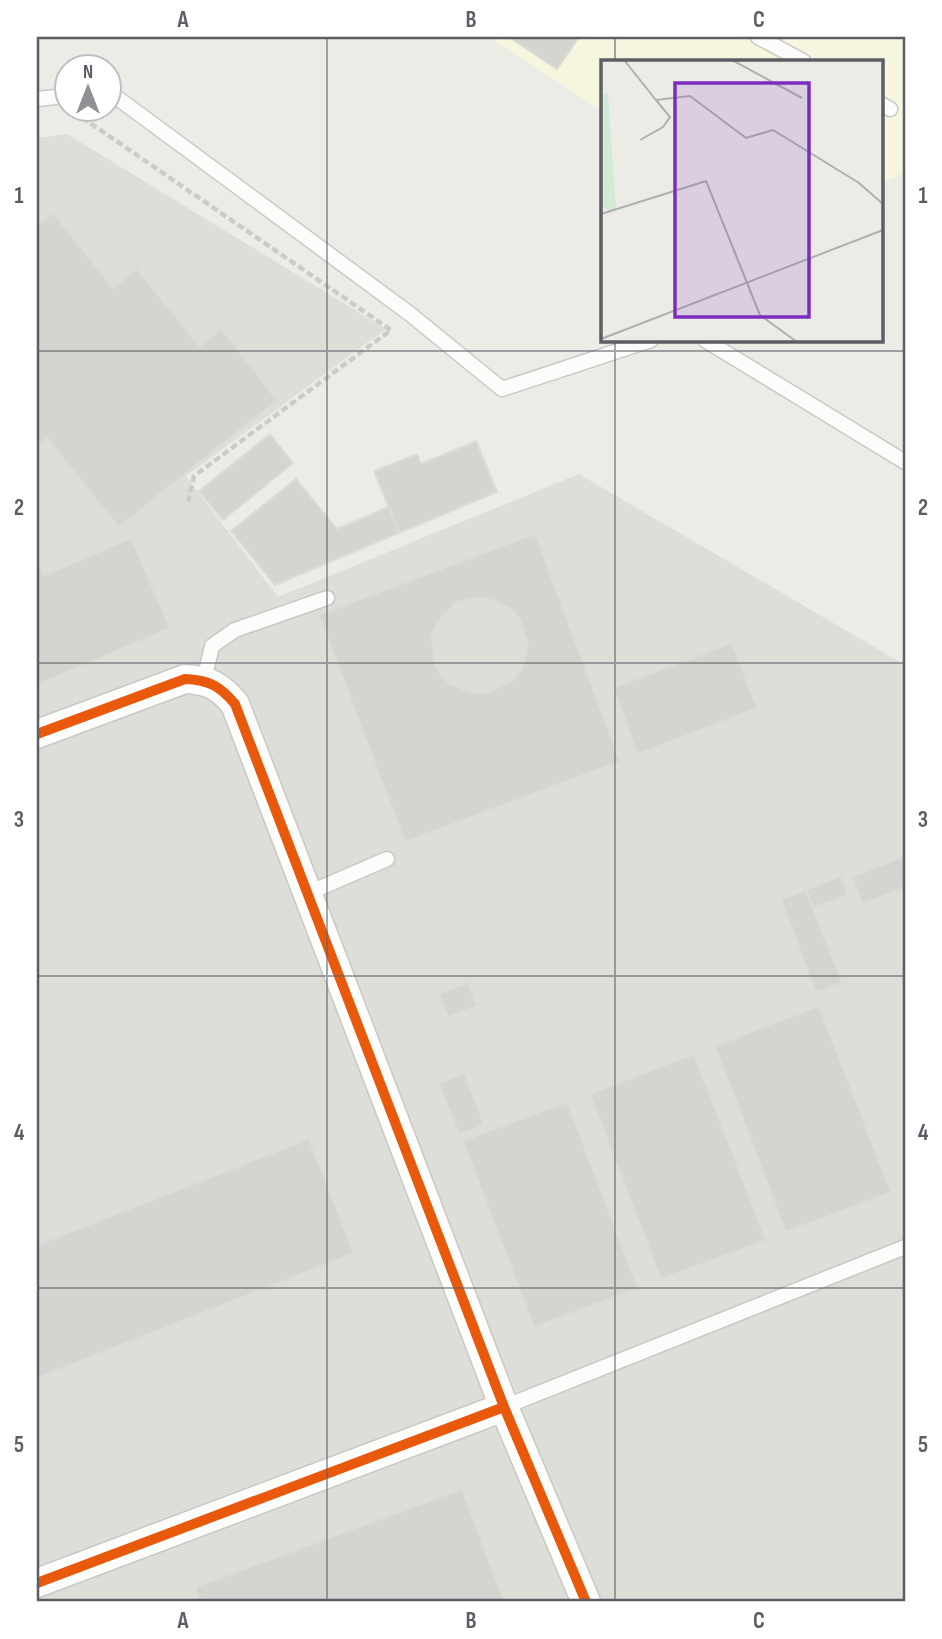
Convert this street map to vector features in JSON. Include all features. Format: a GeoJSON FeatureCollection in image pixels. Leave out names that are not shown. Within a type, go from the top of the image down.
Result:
{"type":"FeatureCollection","features":[{"type":"Feature","properties":{"kind":"street"},"geometry":{"type":"LineString","coordinates":[[37,734],[166,684],[185,680],[204,680],[221,688],[235,704],[504,1407],[586,1602]]}},
{"type":"Feature","properties":{"kind":"street"},"geometry":{"type":"LineString","coordinates":[[37,1583],[504,1407]]}},
{"type":"Feature","properties":{"kind":"lane"},"geometry":{"type":"LineString","coordinates":[[758,37],[801,60]]}},
{"type":"Feature","properties":{"kind":"lane"},"geometry":{"type":"LineString","coordinates":[[122,102],[410,314],[502,389],[648,341]]}},
{"type":"Feature","properties":{"kind":"lane"},"geometry":{"type":"LineString","coordinates":[[707,341],[905,462]]}},
{"type":"Feature","properties":{"kind":"lane"},"geometry":{"type":"LineString","coordinates":[[204,680],[212,646],[235,630],[327,598]]}},
{"type":"Feature","properties":{"kind":"lane"},"geometry":{"type":"LineString","coordinates":[[306,894],[387,859]]}},
{"type":"Feature","properties":{"kind":"lane"},"geometry":{"type":"LineString","coordinates":[[504,1407],[905,1247]]}},
{"type":"Feature","properties":{"kind":"path"},"geometry":{"type":"LineString","coordinates":[[89,122],[391,330],[194,476],[188,502]]}},
{"type":"Feature","properties":{"kind":"shaded area"},"geometry":{"type":"Polygon","coordinates":[[[489,37],[905,37],[905,172],[883,183],[883,60],[601,60],[601,110],[489,37]]]}},
{"type":"Feature","properties":{"kind":"shaded area"},"geometry":{"type":"Polygon","coordinates":[[[67,134],[386,329],[186,476],[278,597],[579,474],[905,665],[905,1602],[37,1602],[37,138],[67,134]]]}},
{"type":"Feature","properties":{"kind":"building"},"geometry":{"type":"Polygon","coordinates":[[[509,37],[579,37],[557,69],[509,37]]]}},
{"type":"Feature","properties":{"kind":"building"},"geometry":{"type":"Polygon","coordinates":[[[53,213],[113,288],[137,269],[200,347],[221,329],[277,400],[119,527],[47,438],[37,447],[37,226],[53,213]]]}},
{"type":"Feature","properties":{"kind":"building"},"geometry":{"type":"Polygon","coordinates":[[[270,434],[293,463],[223,520],[199,491],[270,434]]]}},
{"type":"Feature","properties":{"kind":"building"},"geometry":{"type":"Polygon","coordinates":[[[476,441],[497,492],[399,533],[374,471],[417,454],[421,464],[476,441]]]}},
{"type":"Feature","properties":{"kind":"building"},"geometry":{"type":"Polygon","coordinates":[[[296,479],[337,529],[389,507],[399,533],[275,585],[231,531],[296,479]]]}},
{"type":"Feature","properties":{"kind":"building"},"geometry":{"type":"Polygon","coordinates":[[[535,534],[620,761],[405,842],[319,615],[535,534]],[[483,597],[456,602],[437,622],[432,635],[434,662],[440,674],[450,684],[475,694],[489,693],[513,680],[522,669],[528,643],[519,617],[509,607],[483,597]]]}},
{"type":"Feature","properties":{"kind":"building"},"geometry":{"type":"Polygon","coordinates":[[[131,538],[170,628],[37,685],[37,558],[44,576],[131,538]]]}},
{"type":"Feature","properties":{"kind":"building"},"geometry":{"type":"Polygon","coordinates":[[[732,643],[757,708],[638,754],[613,688],[732,643]]]}},
{"type":"Feature","properties":{"kind":"building"},"geometry":{"type":"Polygon","coordinates":[[[905,856],[905,887],[863,904],[852,877],[905,856]]]}},
{"type":"Feature","properties":{"kind":"building"},"geometry":{"type":"Polygon","coordinates":[[[841,876],[848,895],[813,908],[806,890],[841,876]]]}},
{"type":"Feature","properties":{"kind":"building"},"geometry":{"type":"Polygon","coordinates":[[[806,890],[842,983],[816,992],[781,899],[806,890]]]}},
{"type":"Feature","properties":{"kind":"building"},"geometry":{"type":"Polygon","coordinates":[[[468,983],[477,1006],[448,1017],[439,994],[468,983]]]}},
{"type":"Feature","properties":{"kind":"building"},"geometry":{"type":"Polygon","coordinates":[[[819,1006],[891,1192],[786,1232],[715,1046],[819,1006]]]}},
{"type":"Feature","properties":{"kind":"building"},"geometry":{"type":"Polygon","coordinates":[[[694,1054],[766,1240],[661,1279],[590,1094],[694,1054]]]}},
{"type":"Feature","properties":{"kind":"building"},"geometry":{"type":"Polygon","coordinates":[[[464,1073],[484,1125],[459,1134],[439,1083],[464,1073]]]}},
{"type":"Feature","properties":{"kind":"building"},"geometry":{"type":"Polygon","coordinates":[[[567,1102],[638,1288],[534,1327],[463,1141],[567,1102]]]}},
{"type":"Feature","properties":{"kind":"building"},"geometry":{"type":"Polygon","coordinates":[[[309,1139],[354,1253],[37,1378],[37,1245],[309,1139]]]}},
{"type":"Feature","properties":{"kind":"building"},"geometry":{"type":"Polygon","coordinates":[[[462,1489],[504,1602],[201,1602],[196,1587],[462,1489]]]}},
{"type":"Feature","properties":{"kind":"cycle path"},"geometry":{"type":"LineString","coordinates":[[37,734],[185,679],[213,685],[235,704],[504,1407],[586,1602]]}},
{"type":"Feature","properties":{"kind":"cycle path"},"geometry":{"type":"LineString","coordinates":[[37,1583],[504,1407]]}}]}
